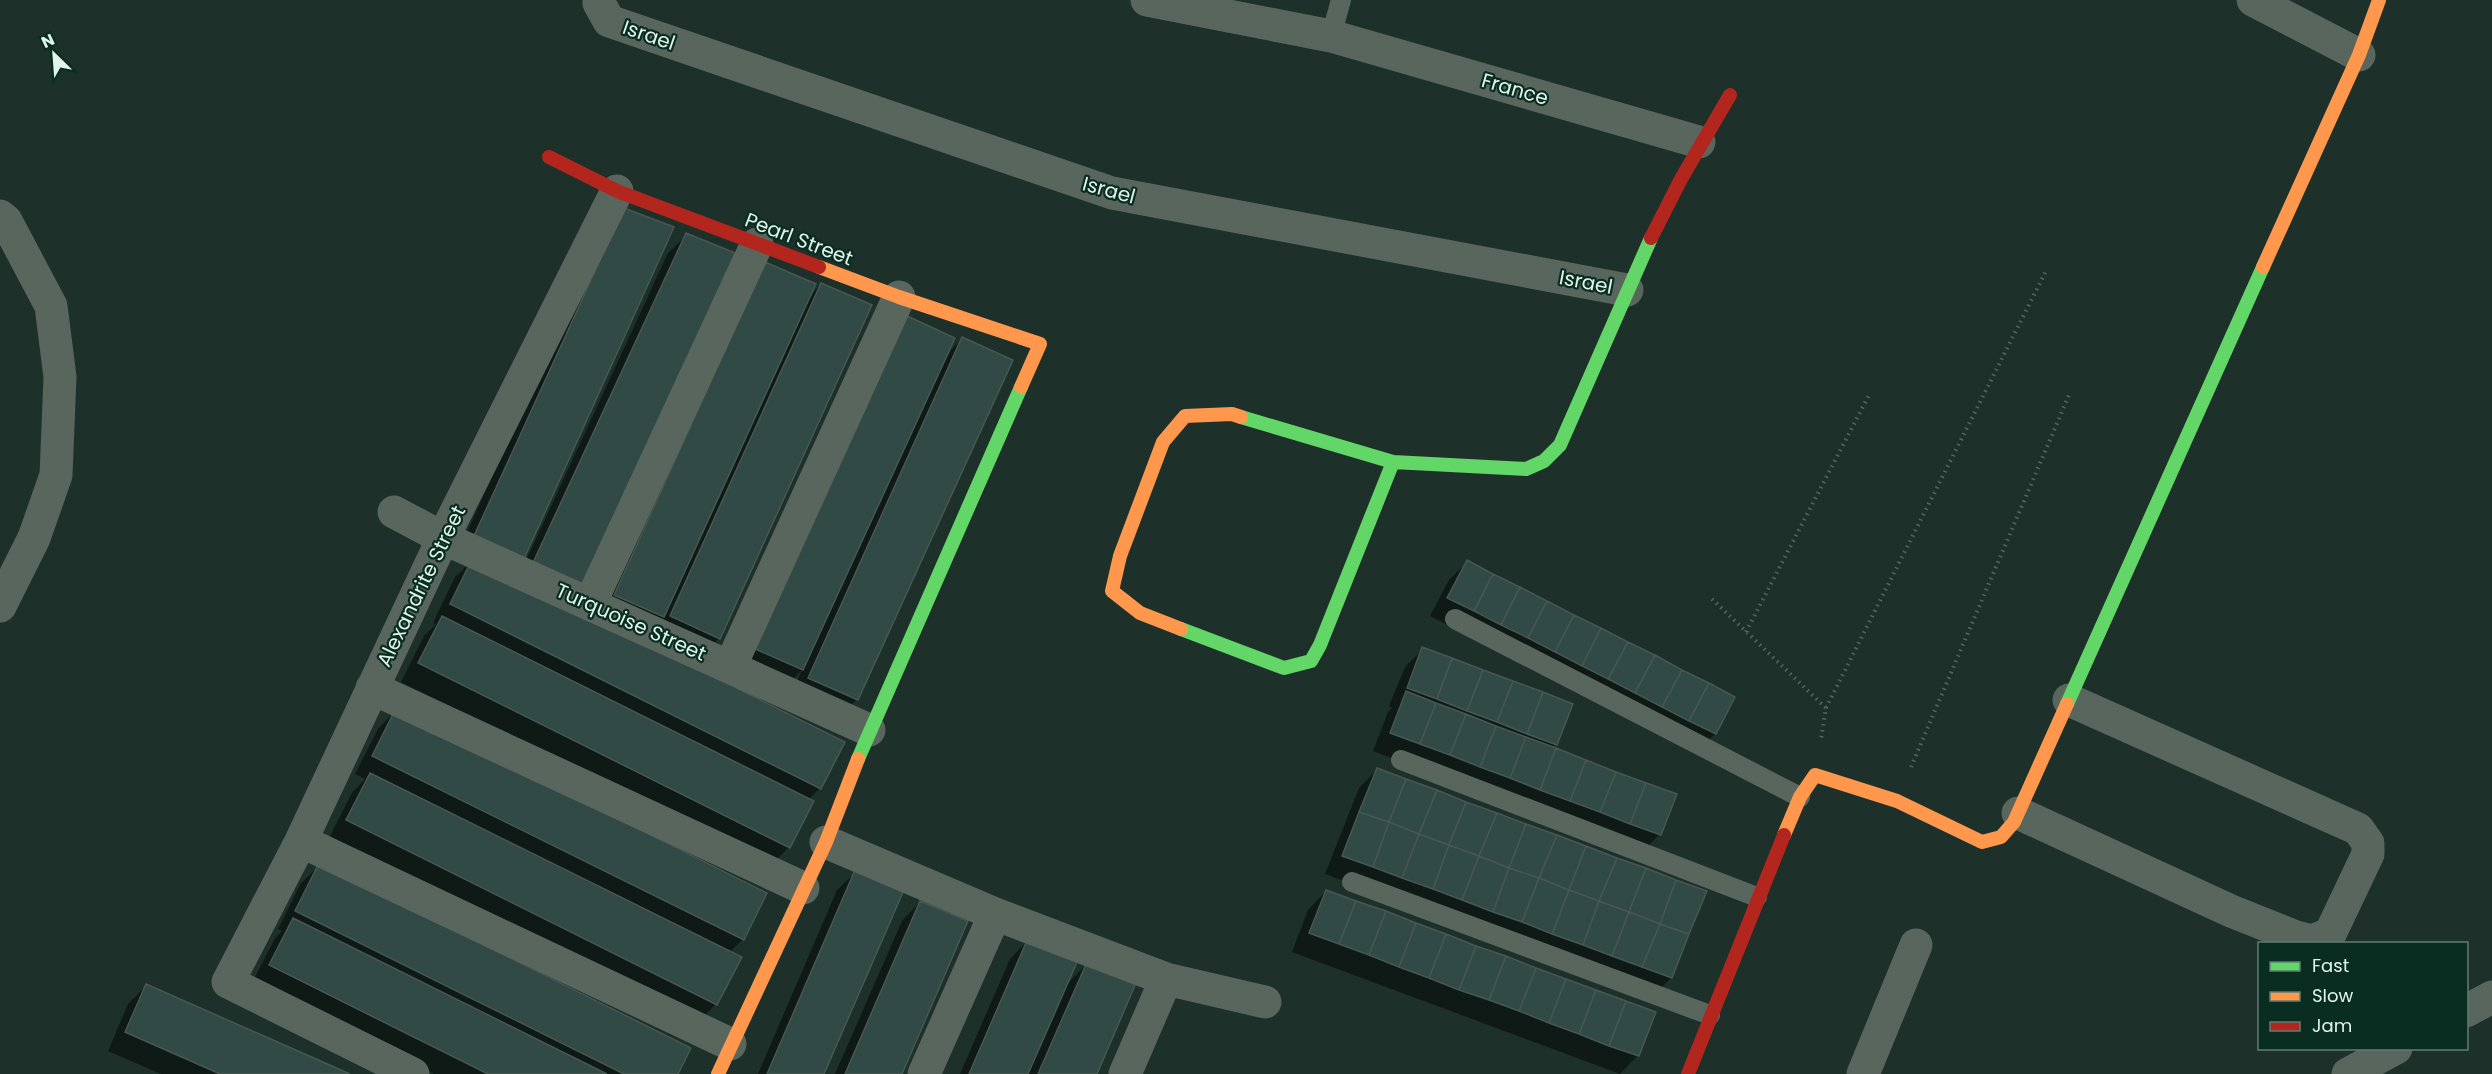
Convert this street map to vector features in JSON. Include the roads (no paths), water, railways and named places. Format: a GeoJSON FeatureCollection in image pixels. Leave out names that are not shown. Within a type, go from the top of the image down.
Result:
{"type":"FeatureCollection","features":[{"type":"Feature","properties":{"kind":"street","name":"France"},"geometry":{"type":"LineString","coordinates":[[1149,0],[1331,36],[1699,142]]}},
{"type":"Feature","properties":{"kind":"street"},"geometry":{"type":"LineString","coordinates":[[2253,0],[2359,55]]}},
{"type":"Feature","properties":{"kind":"street"},"geometry":{"type":"LineString","coordinates":[[1688,1074],[1757,897],[1800,797],[1815,775],[1897,801],[1982,842],[2001,837],[2014,822],[2359,55],[2379,0]]}},
{"type":"Feature","properties":{"kind":"street","name":"Israel"},"geometry":{"type":"LineString","coordinates":[[605,10],[1112,193],[1628,290]]}},
{"type":"Feature","properties":{"kind":"street"},"geometry":{"type":"LineString","coordinates":[[1393,462],[1320,645],[1311,662],[1284,668],[1140,613],[1112,591],[1120,556],[1163,442],[1185,416],[1232,414],[1393,462],[1526,469],[1544,461],[1560,445],[1628,290],[1699,142],[1730,95]]}},
{"type":"Feature","properties":{"kind":"street","name":"Pearl Street"},"geometry":{"type":"LineString","coordinates":[[549,157],[616,191],[899,297],[1040,344],[869,730]]}},
{"type":"Feature","properties":{"kind":"street","name":"Alexandrite Street"},"geometry":{"type":"LineString","coordinates":[[413,1074],[228,982],[301,841],[443,538],[616,191]]}},
{"type":"Feature","properties":{"kind":"street"},"geometry":{"type":"LineString","coordinates":[[0,216],[6,221],[51,306],[60,377],[56,475],[34,538],[0,606]]}},
{"type":"Feature","properties":{"kind":"street"},"geometry":{"type":"LineString","coordinates":[[590,604],[757,244]]}},
{"type":"Feature","properties":{"kind":"street"},"geometry":{"type":"LineString","coordinates":[[730,667],[899,297]]}},
{"type":"Feature","properties":{"kind":"street","name":"Turquoise Street"},"geometry":{"type":"LineString","coordinates":[[394,513],[443,538],[869,730]]}},
{"type":"Feature","properties":{"kind":"street"},"geometry":{"type":"LineString","coordinates":[[372,688],[803,888]]}},
{"type":"Feature","properties":{"kind":"street"},"geometry":{"type":"LineString","coordinates":[[2018,813],[2231,911],[2296,937],[2312,940],[2330,934],[2368,854],[2368,843],[2358,829],[2069,700]]}},
{"type":"Feature","properties":{"kind":"street"},"geometry":{"type":"LineString","coordinates":[[718,1074],[826,842],[869,730]]}},
{"type":"Feature","properties":{"kind":"street"},"geometry":{"type":"LineString","coordinates":[[301,841],[730,1044]]}},
{"type":"Feature","properties":{"kind":"street"},"geometry":{"type":"LineString","coordinates":[[826,842],[995,914],[1167,979],[1266,1002]]}},
{"type":"Feature","properties":{"kind":"street"},"geometry":{"type":"LineString","coordinates":[[924,1074],[995,914]]}},
{"type":"Feature","properties":{"kind":"street"},"geometry":{"type":"LineString","coordinates":[[1863,1074],[1916,945]]}},
{"type":"Feature","properties":{"kind":"street"},"geometry":{"type":"LineString","coordinates":[[1125,1074],[1167,979]]}},
{"type":"Feature","properties":{"kind":"street"},"geometry":{"type":"LineString","coordinates":[[2468,1010],[2492,997]]}},
{"type":"Feature","properties":{"kind":"street"},"geometry":{"type":"LineString","coordinates":[[2348,1074],[2392,1050]]}},
{"type":"Feature","properties":{"kind":"lane"},"geometry":{"type":"LineString","coordinates":[[1331,36],[1341,0]]}},
{"type":"Feature","properties":{"kind":"lane"},"geometry":{"type":"LineString","coordinates":[[1455,619],[1800,797]]}},
{"type":"Feature","properties":{"kind":"lane"},"geometry":{"type":"LineString","coordinates":[[1401,760],[1757,897]]}},
{"type":"Feature","properties":{"kind":"lane"},"geometry":{"type":"LineString","coordinates":[[1352,882],[1710,1015]]}}]}
